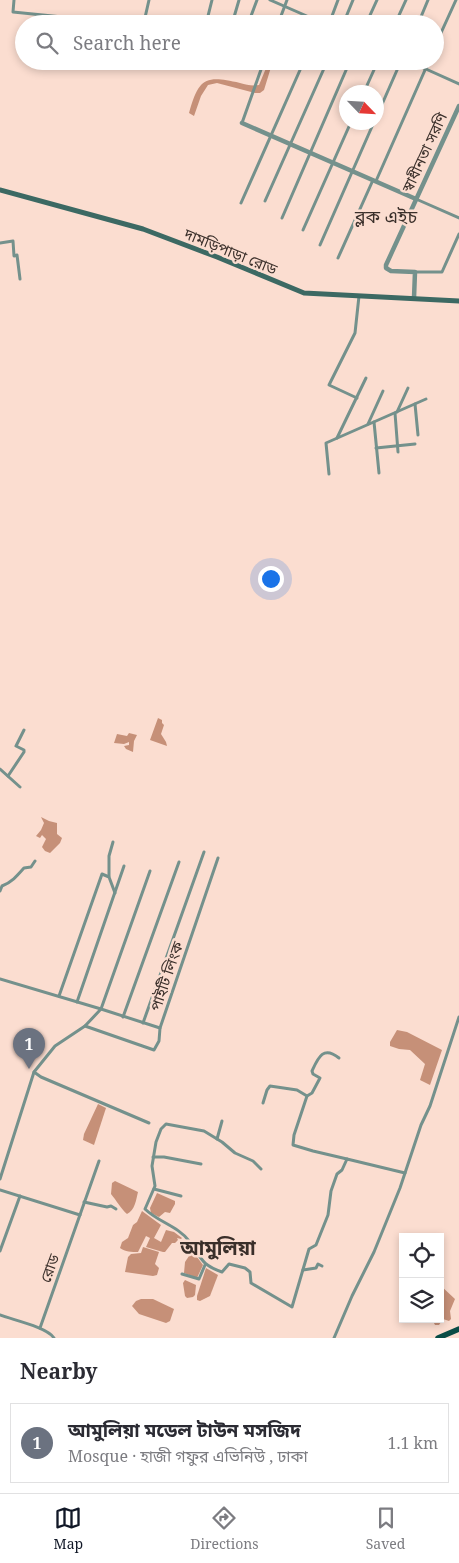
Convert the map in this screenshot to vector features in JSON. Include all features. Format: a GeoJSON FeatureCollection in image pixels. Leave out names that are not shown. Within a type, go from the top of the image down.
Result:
{"type":"FeatureCollection","features":[{"type":"Feature","properties":{"kind":"main road","name":"দামড়িপাড়া রোড"},"geometry":{"type":"LineString","coordinates":[[0,190],[143,229],[218,257],[296,291],[315,295],[459,301]]}},
{"type":"Feature","properties":{"kind":"main road"},"geometry":{"type":"LineString","coordinates":[[438,1338],[459,1330]]}},
{"type":"Feature","properties":{"kind":"street"},"geometry":{"type":"LineString","coordinates":[[14,0],[13,12],[43,15]]}},
{"type":"Feature","properties":{"kind":"street"},"geometry":{"type":"LineString","coordinates":[[146,15],[150,0]]}},
{"type":"Feature","properties":{"kind":"street"},"geometry":{"type":"LineString","coordinates":[[208,15],[212,0]]}},
{"type":"Feature","properties":{"kind":"street"},"geometry":{"type":"LineString","coordinates":[[235,15],[239,0]]}},
{"type":"Feature","properties":{"kind":"street"},"geometry":{"type":"LineString","coordinates":[[251,15],[257,0]]}},
{"type":"Feature","properties":{"kind":"street"},"geometry":{"type":"LineString","coordinates":[[270,0],[305,15]]}},
{"type":"Feature","properties":{"kind":"street"},"geometry":{"type":"LineString","coordinates":[[281,15],[287,0]]}},
{"type":"Feature","properties":{"kind":"street"},"geometry":{"type":"LineString","coordinates":[[332,15],[338,0]]}},
{"type":"Feature","properties":{"kind":"street"},"geometry":{"type":"LineString","coordinates":[[347,15],[353,0]]}},
{"type":"Feature","properties":{"kind":"street"},"geometry":{"type":"LineString","coordinates":[[370,15],[377,0]]}},
{"type":"Feature","properties":{"kind":"street"},"geometry":{"type":"LineString","coordinates":[[399,15],[406,0]]}},
{"type":"Feature","properties":{"kind":"street"},"geometry":{"type":"LineString","coordinates":[[422,15],[428,0]]}},
{"type":"Feature","properties":{"kind":"street"},"geometry":{"type":"LineString","coordinates":[[444,26],[456,0]]}},
{"type":"Feature","properties":{"kind":"street"},"geometry":{"type":"LineString","coordinates":[[261,70],[242,123],[459,218]]}},
{"type":"Feature","properties":{"kind":"street"},"geometry":{"type":"LineString","coordinates":[[241,203],[300,70]]}},
{"type":"Feature","properties":{"kind":"street"},"geometry":{"type":"LineString","coordinates":[[265,201],[323,70]]}},
{"type":"Feature","properties":{"kind":"street"},"geometry":{"type":"LineString","coordinates":[[282,218],[346,70]]}},
{"type":"Feature","properties":{"kind":"street"},"geometry":{"type":"LineString","coordinates":[[367,85],[374,70]]}},
{"type":"Feature","properties":{"kind":"street"},"geometry":{"type":"LineString","coordinates":[[384,100],[397,70]]}},
{"type":"Feature","properties":{"kind":"street"},"geometry":{"type":"LineString","coordinates":[[338,258],[425,70]]}},
{"type":"Feature","properties":{"kind":"street"},"geometry":{"type":"LineString","coordinates":[[427,70],[459,84]]}},
{"type":"Feature","properties":{"kind":"street","name":"স্বাধীনতা সরণি"},"geometry":{"type":"LineString","coordinates":[[414,272],[391,271],[386,268],[386,265],[459,106]]}},
{"type":"Feature","properties":{"kind":"street"},"geometry":{"type":"LineString","coordinates":[[303,230],[348,130]]}},
{"type":"Feature","properties":{"kind":"street"},"geometry":{"type":"LineString","coordinates":[[320,244],[371,130]]}},
{"type":"Feature","properties":{"kind":"street"},"geometry":{"type":"LineString","coordinates":[[414,298],[414,272],[442,272],[459,234]]}},
{"type":"Feature","properties":{"kind":"street"},"geometry":{"type":"LineString","coordinates":[[0,242],[13,241],[14,256],[17,256],[20,279]]}},
{"type":"Feature","properties":{"kind":"street"},"geometry":{"type":"LineString","coordinates":[[357,398],[329,385],[354,333],[359,296]]}},
{"type":"Feature","properties":{"kind":"street"},"geometry":{"type":"LineString","coordinates":[[337,438],[366,378]]}},
{"type":"Feature","properties":{"kind":"street"},"geometry":{"type":"LineString","coordinates":[[398,452],[396,412],[408,388]]}},
{"type":"Feature","properties":{"kind":"street"},"geometry":{"type":"LineString","coordinates":[[368,425],[383,391]]}},
{"type":"Feature","properties":{"kind":"street"},"geometry":{"type":"LineString","coordinates":[[329,474],[326,443],[426,399]]}},
{"type":"Feature","properties":{"kind":"street"},"geometry":{"type":"LineString","coordinates":[[416,404],[418,436]]}},
{"type":"Feature","properties":{"kind":"street"},"geometry":{"type":"LineString","coordinates":[[374,422],[379,473]]}},
{"type":"Feature","properties":{"kind":"street"},"geometry":{"type":"LineString","coordinates":[[376,448],[415,444]]}},
{"type":"Feature","properties":{"kind":"street"},"geometry":{"type":"LineString","coordinates":[[8,776],[24,752],[24,750],[16,746],[24,730]]}},
{"type":"Feature","properties":{"kind":"street"},"geometry":{"type":"LineString","coordinates":[[0,769],[20,787]]}},
{"type":"Feature","properties":{"kind":"street"},"geometry":{"type":"LineString","coordinates":[[113,842],[109,856],[109,877],[115,893]]}},
{"type":"Feature","properties":{"kind":"street"},"geometry":{"type":"LineString","coordinates":[[142,1022],[204,852]]}},
{"type":"Feature","properties":{"kind":"street","name":"পাইটি লিংক"},"geometry":{"type":"LineString","coordinates":[[0,979],[160,1028],[218,858]]}},
{"type":"Feature","properties":{"kind":"street"},"geometry":{"type":"LineString","coordinates":[[0,891],[2,886],[9,884],[24,868],[31,867],[36,861]]}},
{"type":"Feature","properties":{"kind":"street"},"geometry":{"type":"LineString","coordinates":[[124,1016],[179,862]]}},
{"type":"Feature","properties":{"kind":"street"},"geometry":{"type":"LineString","coordinates":[[77,1002],[124,866]]}},
{"type":"Feature","properties":{"kind":"street"},"geometry":{"type":"LineString","coordinates":[[0,1179],[34,1072],[55,1046],[85,1026],[101,1009],[150,871]]}},
{"type":"Feature","properties":{"kind":"street"},"geometry":{"type":"LineString","coordinates":[[58,996],[102,874],[109,877]]}},
{"type":"Feature","properties":{"kind":"street"},"geometry":{"type":"LineString","coordinates":[[334,1338],[374,1252],[405,1174],[421,1125],[430,1106],[459,1017]]}},
{"type":"Feature","properties":{"kind":"street"},"geometry":{"type":"LineString","coordinates":[[85,1026],[154,1050],[159,1041],[160,1028]]}},
{"type":"Feature","properties":{"kind":"street"},"geometry":{"type":"LineString","coordinates":[[339,1058],[333,1054],[322,1054],[319,1056],[312,1071],[320,1078],[312,1093],[307,1096],[294,1135],[293,1145],[405,1174]]}},
{"type":"Feature","properties":{"kind":"street"},"geometry":{"type":"LineString","coordinates":[[34,1072],[41,1077],[149,1123]]}},
{"type":"Feature","properties":{"kind":"street"},"geometry":{"type":"LineString","coordinates":[[263,1103],[270,1086],[297,1090],[307,1096]]}},
{"type":"Feature","properties":{"kind":"street"},"geometry":{"type":"LineString","coordinates":[[217,1139],[222,1121]]}},
{"type":"Feature","properties":{"kind":"street"},"geometry":{"type":"LineString","coordinates":[[261,1169],[253,1161],[235,1154],[204,1131],[166,1124],[161,1128],[156,1142],[152,1166],[155,1179],[154,1189],[145,1209],[152,1216],[177,1229],[189,1240],[205,1265],[222,1272],[229,1264],[245,1268],[250,1272],[252,1283],[292,1307],[309,1249],[316,1245],[328,1215],[331,1191],[336,1174],[342,1170],[348,1159]]}},
{"type":"Feature","properties":{"kind":"street"},"geometry":{"type":"LineString","coordinates":[[153,1157],[164,1157],[201,1164]]}},
{"type":"Feature","properties":{"kind":"street","name":"রোড"},"geometry":{"type":"LineString","coordinates":[[40,1328],[99,1161]]}},
{"type":"Feature","properties":{"kind":"street"},"geometry":{"type":"LineString","coordinates":[[154,1189],[181,1196]]}},
{"type":"Feature","properties":{"kind":"street"},"geometry":{"type":"LineString","coordinates":[[0,1190],[80,1215]]}},
{"type":"Feature","properties":{"kind":"street"},"geometry":{"type":"LineString","coordinates":[[0,1251],[20,1196]]}},
{"type":"Feature","properties":{"kind":"street"},"geometry":{"type":"LineString","coordinates":[[84,1202],[107,1207],[111,1206],[116,1209]]}},
{"type":"Feature","properties":{"kind":"street"},"geometry":{"type":"LineString","coordinates":[[303,1270],[316,1268],[318,1264],[322,1266]]}},
{"type":"Feature","properties":{"kind":"street"},"geometry":{"type":"LineString","coordinates":[[182,1274],[199,1279],[205,1265]]}},
{"type":"Feature","properties":{"kind":"street"},"geometry":{"type":"LineString","coordinates":[[0,1315],[40,1328],[54,1338]]}},
{"type":"Feature","properties":{"kind":"shaded area"},"geometry":{"type":"Polygon","coordinates":[[[265,70],[270,70],[264,90],[260,93],[217,83],[208,85],[201,96],[194,116],[189,113],[196,92],[205,82],[219,79],[259,85],[265,70]]]}},
{"type":"Feature","properties":{"kind":"shaded area"},"geometry":{"type":"Polygon","coordinates":[[[158,718],[162,720],[164,725],[161,734],[167,746],[150,740],[158,718]]]}},
{"type":"Feature","properties":{"kind":"shaded area"},"geometry":{"type":"Polygon","coordinates":[[[129,733],[137,735],[134,741],[133,752],[124,746],[129,745],[129,742],[124,744],[114,743],[117,734],[127,736],[129,733]]]}},
{"type":"Feature","properties":{"kind":"shaded area"},"geometry":{"type":"Polygon","coordinates":[[[41,817],[57,823],[57,834],[62,838],[60,843],[50,853],[42,847],[46,839],[42,835],[40,838],[36,836],[44,823],[41,817]]]}},
{"type":"Feature","properties":{"kind":"shaded area"},"geometry":{"type":"Polygon","coordinates":[[[397,1030],[407,1032],[442,1050],[430,1085],[420,1080],[425,1064],[410,1050],[390,1046],[390,1042],[397,1030]]]}},
{"type":"Feature","properties":{"kind":"shaded area"},"geometry":{"type":"Polygon","coordinates":[[[98,1104],[106,1108],[94,1145],[83,1140],[98,1104]]]}},
{"type":"Feature","properties":{"kind":"shaded area"},"geometry":{"type":"Polygon","coordinates":[[[115,1181],[138,1192],[133,1207],[127,1214],[111,1194],[112,1183],[115,1181]]]}},
{"type":"Feature","properties":{"kind":"shaded area"},"geometry":{"type":"Polygon","coordinates":[[[157,1193],[175,1201],[170,1213],[165,1212],[159,1217],[151,1213],[150,1208],[157,1193]]]}},
{"type":"Feature","properties":{"kind":"shaded area"},"geometry":{"type":"Polygon","coordinates":[[[142,1211],[161,1225],[154,1238],[161,1242],[166,1230],[174,1232],[182,1238],[177,1238],[178,1240],[172,1243],[165,1252],[146,1247],[150,1238],[146,1236],[138,1252],[126,1251],[120,1248],[122,1242],[128,1238],[133,1225],[137,1222],[142,1211]]]}},
{"type":"Feature","properties":{"kind":"shaded area"},"geometry":{"type":"Polygon","coordinates":[[[143,1247],[159,1252],[155,1264],[159,1268],[157,1275],[125,1272],[128,1257],[131,1254],[141,1253],[143,1247]]]}},
{"type":"Feature","properties":{"kind":"shaded area"},"geometry":{"type":"Polygon","coordinates":[[[191,1253],[203,1265],[197,1278],[184,1273],[185,1262],[191,1253]]]}},
{"type":"Feature","properties":{"kind":"shaded area"},"geometry":{"type":"Polygon","coordinates":[[[206,1268],[218,1275],[210,1296],[200,1301],[197,1300],[197,1296],[206,1268]]]}},
{"type":"Feature","properties":{"kind":"shaded area"},"geometry":{"type":"Polygon","coordinates":[[[185,1280],[196,1285],[193,1297],[187,1298],[185,1296],[183,1283],[185,1280]]]}},
{"type":"Feature","properties":{"kind":"shaded area"},"geometry":{"type":"Polygon","coordinates":[[[444,1289],[455,1299],[450,1311],[451,1319],[449,1321],[444,1319],[444,1289]]]}},
{"type":"Feature","properties":{"kind":"shaded area"},"geometry":{"type":"Polygon","coordinates":[[[141,1299],[153,1299],[174,1309],[170,1321],[166,1323],[139,1314],[132,1306],[141,1299]]]}},
{"type":"Feature","properties":{"kind":"place","name":"আমুলিয়া মডেল টাউন মসজিদ"},"geometry":{"type":"Point","coordinates":[29,1069]}},
{"type":"Feature","properties":{"kind":"district","name":"ব্লক এইচ"},"geometry":{"type":"Point","coordinates":[386,216]}},
{"type":"Feature","properties":{"kind":"district","name":"আমুলিয়া"},"geometry":{"type":"Point","coordinates":[218,1247]}}]}
